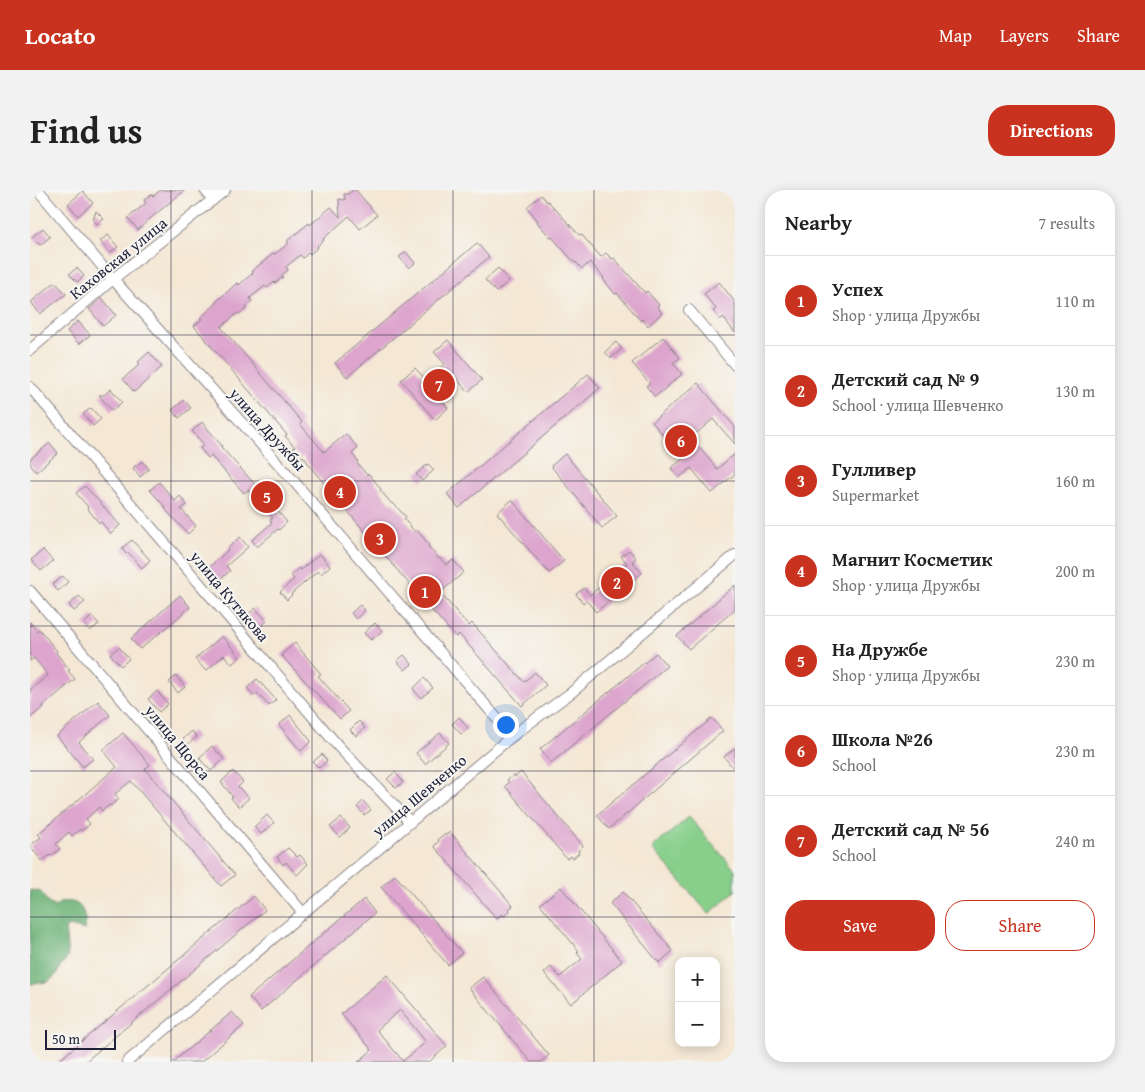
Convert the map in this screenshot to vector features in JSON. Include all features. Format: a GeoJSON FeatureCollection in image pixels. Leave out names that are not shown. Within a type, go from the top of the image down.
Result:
{"type":"FeatureCollection","features":[{"type":"Feature","properties":{"kind":"street","name":"улица Дружбы"},"geometry":{"type":"LineString","coordinates":[[38,190],[114,279],[291,478],[512,736]]}},
{"type":"Feature","properties":{"kind":"street"},"geometry":{"type":"LineString","coordinates":[[205,190],[213,200]]}},
{"type":"Feature","properties":{"kind":"street","name":"Каховская улица"},"geometry":{"type":"LineString","coordinates":[[30,350],[114,279],[225,190]]}},
{"type":"Feature","properties":{"kind":"street"},"geometry":{"type":"LineString","coordinates":[[689,310],[735,366]]}},
{"type":"Feature","properties":{"kind":"street","name":"улица Кутякова"},"geometry":{"type":"LineString","coordinates":[[30,387],[338,746],[410,822]]}},
{"type":"Feature","properties":{"kind":"street","name":"улица Шевченко"},"geometry":{"type":"LineString","coordinates":[[127,1062],[512,736],[572,692],[735,555]]}},
{"type":"Feature","properties":{"kind":"street","name":"улица Щорса"},"geometry":{"type":"LineString","coordinates":[[30,592],[302,913]]}},
{"type":"Feature","properties":{"kind":"green space"},"geometry":{"type":"Polygon","coordinates":[[[689,817],[735,870],[735,891],[709,914],[652,848],[689,817]]]}},
{"type":"Feature","properties":{"kind":"green space"},"geometry":{"type":"Polygon","coordinates":[[[30,890],[41,892],[48,903],[55,907],[61,902],[72,902],[78,905],[84,915],[85,930],[70,926],[65,928],[68,957],[60,966],[57,974],[48,982],[30,984],[30,890]]]}},
{"type":"Feature","properties":{"kind":"building"},"geometry":{"type":"Polygon","coordinates":[[[161,190],[185,190],[138,230],[128,218],[146,203],[144,200],[151,194],[153,196],[161,190]]]}},
{"type":"Feature","properties":{"kind":"building"},"geometry":{"type":"Polygon","coordinates":[[[356,190],[377,215],[360,229],[349,216],[323,239],[310,254],[309,252],[303,258],[300,255],[286,267],[288,270],[281,276],[283,277],[267,288],[265,286],[250,298],[252,301],[246,306],[247,308],[221,327],[302,422],[300,424],[324,452],[346,434],[358,448],[352,454],[358,461],[357,463],[367,475],[369,474],[392,504],[406,517],[404,519],[415,532],[417,530],[428,546],[446,565],[453,560],[464,572],[440,593],[469,626],[472,623],[524,682],[535,672],[546,685],[522,706],[459,634],[456,637],[426,604],[303,456],[300,458],[292,449],[295,447],[285,436],[287,435],[194,326],[237,283],[239,285],[253,273],[252,271],[289,243],[287,241],[309,223],[310,225],[331,207],[340,217],[339,199],[345,200],[344,194],[348,194],[356,190]]]}},
{"type":"Feature","properties":{"kind":"building"},"geometry":{"type":"Polygon","coordinates":[[[83,191],[93,203],[78,216],[68,204],[83,191]]]}},
{"type":"Feature","properties":{"kind":"building"},"geometry":{"type":"Polygon","coordinates":[[[541,195],[579,235],[581,234],[601,257],[606,253],[612,259],[614,258],[645,293],[647,291],[659,305],[657,306],[662,313],[648,326],[642,319],[641,321],[617,293],[615,294],[590,262],[582,269],[537,222],[527,207],[541,195]]]}},
{"type":"Feature","properties":{"kind":"building"},"geometry":{"type":"Polygon","coordinates":[[[96,211],[104,219],[97,224],[93,220],[96,211]]]}},
{"type":"Feature","properties":{"kind":"building"},"geometry":{"type":"Polygon","coordinates":[[[43,228],[50,237],[40,245],[32,237],[43,228]]]}},
{"type":"Feature","properties":{"kind":"building"},"geometry":{"type":"Polygon","coordinates":[[[108,235],[118,247],[110,253],[100,241],[108,235]]]}},
{"type":"Feature","properties":{"kind":"building"},"geometry":{"type":"Polygon","coordinates":[[[477,243],[489,257],[347,377],[335,363],[477,243]]]}},
{"type":"Feature","properties":{"kind":"building"},"geometry":{"type":"Polygon","coordinates":[[[406,252],[415,263],[409,268],[399,257],[406,252]]]}},
{"type":"Feature","properties":{"kind":"building"},"geometry":{"type":"Polygon","coordinates":[[[77,268],[84,276],[77,282],[69,274],[77,268]]]}},
{"type":"Feature","properties":{"kind":"building"},"geometry":{"type":"Polygon","coordinates":[[[498,268],[509,281],[496,292],[485,280],[498,268]]]}},
{"type":"Feature","properties":{"kind":"building"},"geometry":{"type":"Polygon","coordinates":[[[55,282],[66,294],[40,314],[31,302],[55,282]]]}},
{"type":"Feature","properties":{"kind":"building"},"geometry":{"type":"Polygon","coordinates":[[[719,282],[735,302],[735,333],[723,317],[720,320],[713,311],[716,309],[704,294],[719,282]]]}},
{"type":"Feature","properties":{"kind":"building"},"geometry":{"type":"Polygon","coordinates":[[[102,298],[116,315],[103,326],[89,309],[102,298]]]}},
{"type":"Feature","properties":{"kind":"building"},"geometry":{"type":"Polygon","coordinates":[[[78,321],[90,335],[79,344],[67,331],[78,321]]]}},
{"type":"Feature","properties":{"kind":"building"},"geometry":{"type":"Polygon","coordinates":[[[663,337],[680,358],[673,363],[682,374],[655,397],[646,386],[650,384],[632,363],[663,337]]]}},
{"type":"Feature","properties":{"kind":"building"},"geometry":{"type":"Polygon","coordinates":[[[448,340],[482,380],[468,392],[451,372],[432,389],[448,408],[435,420],[401,380],[415,368],[426,380],[445,364],[434,352],[448,340]]]}},
{"type":"Feature","properties":{"kind":"building"},"geometry":{"type":"Polygon","coordinates":[[[616,342],[622,349],[611,358],[605,352],[616,342]]]}},
{"type":"Feature","properties":{"kind":"building"},"geometry":{"type":"Polygon","coordinates":[[[149,352],[162,367],[134,392],[123,379],[140,364],[138,362],[149,352]]]}},
{"type":"Feature","properties":{"kind":"building"},"geometry":{"type":"Polygon","coordinates":[[[588,374],[600,388],[459,508],[447,494],[588,374]]]}},
{"type":"Feature","properties":{"kind":"building"},"geometry":{"type":"Polygon","coordinates":[[[698,383],[735,427],[735,444],[713,419],[691,438],[717,469],[735,454],[735,474],[712,493],[691,468],[679,478],[671,468],[683,459],[652,422],[698,383]]]}},
{"type":"Feature","properties":{"kind":"building"},"geometry":{"type":"Polygon","coordinates":[[[111,389],[122,402],[112,411],[99,395],[104,395],[111,389]]]}},
{"type":"Feature","properties":{"kind":"building"},"geometry":{"type":"Polygon","coordinates":[[[184,400],[191,408],[179,418],[172,410],[184,400]]]}},
{"type":"Feature","properties":{"kind":"building"},"geometry":{"type":"Polygon","coordinates":[[[91,408],[101,419],[93,426],[83,414],[91,408]]]}},
{"type":"Feature","properties":{"kind":"building"},"geometry":{"type":"Polygon","coordinates":[[[202,422],[221,447],[260,490],[268,483],[281,499],[273,506],[287,522],[257,547],[252,540],[272,523],[270,520],[273,518],[248,490],[244,493],[211,456],[208,458],[200,448],[204,445],[192,431],[202,422]]]}},
{"type":"Feature","properties":{"kind":"building"},"geometry":{"type":"Polygon","coordinates":[[[50,443],[58,453],[36,472],[30,464],[30,459],[50,443]]]}},
{"type":"Feature","properties":{"kind":"building"},"geometry":{"type":"Polygon","coordinates":[[[565,454],[617,516],[602,528],[551,466],[565,454]]]}},
{"type":"Feature","properties":{"kind":"building"},"geometry":{"type":"Polygon","coordinates":[[[142,461],[149,469],[140,477],[133,468],[142,461]]]}},
{"type":"Feature","properties":{"kind":"building"},"geometry":{"type":"Polygon","coordinates":[[[428,464],[434,470],[422,481],[416,474],[428,464]]]}},
{"type":"Feature","properties":{"kind":"building"},"geometry":{"type":"Polygon","coordinates":[[[159,482],[175,501],[180,496],[187,505],[181,509],[196,526],[188,534],[150,490],[159,482]]]}},
{"type":"Feature","properties":{"kind":"building"},"geometry":{"type":"Polygon","coordinates":[[[85,486],[120,525],[111,534],[101,522],[99,523],[76,493],[85,486]]]}},
{"type":"Feature","properties":{"kind":"building"},"geometry":{"type":"Polygon","coordinates":[[[512,500],[564,561],[549,573],[497,513],[512,500]]]}},
{"type":"Feature","properties":{"kind":"building"},"geometry":{"type":"Polygon","coordinates":[[[240,537],[248,547],[226,566],[230,571],[218,581],[207,569],[240,537]]]}},
{"type":"Feature","properties":{"kind":"building"},"geometry":{"type":"Polygon","coordinates":[[[132,540],[150,560],[142,568],[122,548],[132,540]]]}},
{"type":"Feature","properties":{"kind":"building"},"geometry":{"type":"Polygon","coordinates":[[[43,550],[53,561],[41,571],[31,560],[43,550]]]}},
{"type":"Feature","properties":{"kind":"building"},"geometry":{"type":"Polygon","coordinates":[[[629,550],[636,558],[632,561],[642,573],[596,612],[586,600],[583,603],[576,594],[584,588],[590,595],[627,563],[621,556],[629,550]]]}},
{"type":"Feature","properties":{"kind":"building"},"geometry":{"type":"Polygon","coordinates":[[[320,554],[330,566],[321,574],[318,571],[291,594],[287,600],[280,592],[294,579],[291,575],[320,554]]]}},
{"type":"Feature","properties":{"kind":"building"},"geometry":{"type":"Polygon","coordinates":[[[63,576],[68,582],[58,591],[52,585],[63,576]]]}},
{"type":"Feature","properties":{"kind":"building"},"geometry":{"type":"Polygon","coordinates":[[[735,585],[735,609],[689,649],[677,636],[735,585]]]}},
{"type":"Feature","properties":{"kind":"building"},"geometry":{"type":"Polygon","coordinates":[[[180,595],[190,607],[140,649],[131,639],[180,595]]]}},
{"type":"Feature","properties":{"kind":"building"},"geometry":{"type":"Polygon","coordinates":[[[79,596],[85,602],[74,611],[69,605],[79,596]]]}},
{"type":"Feature","properties":{"kind":"building"},"geometry":{"type":"Polygon","coordinates":[[[360,605],[365,610],[356,619],[351,613],[360,605]]]}},
{"type":"Feature","properties":{"kind":"building"},"geometry":{"type":"Polygon","coordinates":[[[255,608],[267,621],[259,628],[248,615],[255,608]]]}},
{"type":"Feature","properties":{"kind":"building"},"geometry":{"type":"Polygon","coordinates":[[[92,616],[99,624],[90,631],[84,624],[92,616]]]}},
{"type":"Feature","properties":{"kind":"building"},"geometry":{"type":"Polygon","coordinates":[[[30,622],[37,631],[39,629],[57,651],[56,653],[75,679],[30,718],[30,690],[48,675],[34,658],[30,661],[30,622]]]}},
{"type":"Feature","properties":{"kind":"building"},"geometry":{"type":"Polygon","coordinates":[[[375,623],[382,631],[371,640],[364,633],[375,623]]]}},
{"type":"Feature","properties":{"kind":"building"},"geometry":{"type":"Polygon","coordinates":[[[222,636],[240,657],[232,664],[224,655],[206,671],[195,659],[222,636]]]}},
{"type":"Feature","properties":{"kind":"building"},"geometry":{"type":"Polygon","coordinates":[[[295,643],[321,674],[318,676],[349,711],[340,719],[281,655],[295,643]]]}},
{"type":"Feature","properties":{"kind":"building"},"geometry":{"type":"Polygon","coordinates":[[[119,647],[129,659],[121,666],[110,654],[119,647]]]}},
{"type":"Feature","properties":{"kind":"building"},"geometry":{"type":"Polygon","coordinates":[[[656,653],[667,666],[551,763],[540,749],[656,653]]]}},
{"type":"Feature","properties":{"kind":"building"},"geometry":{"type":"Polygon","coordinates":[[[404,655],[412,664],[405,670],[397,661],[404,655]]]}},
{"type":"Feature","properties":{"kind":"building"},"geometry":{"type":"Polygon","coordinates":[[[176,676],[185,687],[178,693],[169,682],[176,676]]]}},
{"type":"Feature","properties":{"kind":"building"},"geometry":{"type":"Polygon","coordinates":[[[424,678],[433,688],[421,698],[413,689],[424,678]]]}},
{"type":"Feature","properties":{"kind":"building"},"geometry":{"type":"Polygon","coordinates":[[[257,679],[276,700],[269,706],[257,693],[254,696],[247,688],[257,679]]]}},
{"type":"Feature","properties":{"kind":"building"},"geometry":{"type":"Polygon","coordinates":[[[157,691],[168,704],[159,712],[148,699],[157,691]]]}},
{"type":"Feature","properties":{"kind":"building"},"geometry":{"type":"Polygon","coordinates":[[[98,701],[110,715],[79,742],[93,759],[83,767],[57,736],[98,701]]]}},
{"type":"Feature","properties":{"kind":"building"},"geometry":{"type":"Polygon","coordinates":[[[290,715],[311,741],[301,751],[279,725],[290,715]]]}},
{"type":"Feature","properties":{"kind":"building"},"geometry":{"type":"Polygon","coordinates":[[[459,717],[468,728],[461,734],[452,724],[459,717]]]}},
{"type":"Feature","properties":{"kind":"building"},"geometry":{"type":"Polygon","coordinates":[[[712,718],[723,731],[609,829],[597,815],[712,718]]]}},
{"type":"Feature","properties":{"kind":"building"},"geometry":{"type":"Polygon","coordinates":[[[359,721],[365,728],[356,736],[350,730],[359,721]]]}},
{"type":"Feature","properties":{"kind":"building"},"geometry":{"type":"Polygon","coordinates":[[[192,731],[197,737],[187,745],[182,740],[192,731]]]}},
{"type":"Feature","properties":{"kind":"building"},"geometry":{"type":"Polygon","coordinates":[[[123,733],[150,765],[145,769],[235,875],[221,886],[131,781],[115,794],[119,799],[102,811],[99,807],[86,819],[90,824],[72,836],[69,832],[56,844],[60,849],[51,856],[42,861],[30,846],[41,837],[38,834],[117,767],[103,750],[123,733]]]}},
{"type":"Feature","properties":{"kind":"building"},"geometry":{"type":"Polygon","coordinates":[[[440,733],[449,743],[425,764],[416,753],[440,733]]]}},
{"type":"Feature","properties":{"kind":"building"},"geometry":{"type":"Polygon","coordinates":[[[212,746],[224,759],[211,771],[199,758],[212,746]]]}},
{"type":"Feature","properties":{"kind":"building"},"geometry":{"type":"Polygon","coordinates":[[[735,748],[735,770],[724,757],[735,748]]]}},
{"type":"Feature","properties":{"kind":"building"},"geometry":{"type":"Polygon","coordinates":[[[322,754],[327,761],[319,768],[313,762],[322,754]]]}},
{"type":"Feature","properties":{"kind":"building"},"geometry":{"type":"Polygon","coordinates":[[[233,771],[243,782],[238,787],[249,798],[239,807],[221,782],[233,771]]]}},
{"type":"Feature","properties":{"kind":"building"},"geometry":{"type":"Polygon","coordinates":[[[395,772],[403,782],[396,788],[387,779],[395,772]]]}},
{"type":"Feature","properties":{"kind":"building"},"geometry":{"type":"Polygon","coordinates":[[[521,772],[583,846],[573,858],[571,856],[567,859],[505,786],[509,783],[507,780],[521,772]]]}},
{"type":"Feature","properties":{"kind":"building"},"geometry":{"type":"Polygon","coordinates":[[[363,801],[371,810],[364,815],[357,807],[363,801]]]}},
{"type":"Feature","properties":{"kind":"building"},"geometry":{"type":"Polygon","coordinates":[[[267,815],[274,823],[261,834],[254,827],[267,815]]]}},
{"type":"Feature","properties":{"kind":"building"},"geometry":{"type":"Polygon","coordinates":[[[341,818],[350,828],[340,837],[330,827],[341,818]]]}},
{"type":"Feature","properties":{"kind":"building"},"geometry":{"type":"Polygon","coordinates":[[[450,832],[513,906],[504,916],[502,914],[497,919],[434,846],[439,841],[438,839],[450,832]]]}},
{"type":"Feature","properties":{"kind":"building"},"geometry":{"type":"Polygon","coordinates":[[[288,848],[297,857],[300,855],[308,864],[297,875],[286,862],[283,865],[277,857],[288,848]]]}},
{"type":"Feature","properties":{"kind":"building"},"geometry":{"type":"Polygon","coordinates":[[[395,875],[462,953],[448,965],[381,887],[395,875]]]}},
{"type":"Feature","properties":{"kind":"building"},"geometry":{"type":"Polygon","coordinates":[[[561,887],[622,961],[571,1004],[544,973],[551,967],[560,977],[582,959],[577,953],[579,951],[540,904],[561,887]]]}},
{"type":"Feature","properties":{"kind":"building"},"geometry":{"type":"Polygon","coordinates":[[[623,892],[673,951],[659,963],[610,903],[623,892]]]}},
{"type":"Feature","properties":{"kind":"building"},"geometry":{"type":"Polygon","coordinates":[[[254,896],[265,910],[85,1062],[57,1062],[254,896]]]}},
{"type":"Feature","properties":{"kind":"building"},"geometry":{"type":"Polygon","coordinates":[[[364,899],[375,913],[261,1011],[249,997],[364,899]]]}},
{"type":"Feature","properties":{"kind":"building"},"geometry":{"type":"Polygon","coordinates":[[[387,975],[447,1046],[429,1062],[358,1062],[372,1050],[341,1014],[387,975]],[[400,1010],[377,1030],[403,1061],[426,1042],[400,1010]]]}},
{"type":"Feature","properties":{"kind":"building"},"geometry":{"type":"Polygon","coordinates":[[[483,977],[549,1055],[541,1062],[531,1062],[469,988],[483,977]]]}},
{"type":"Feature","properties":{"kind":"building"},"geometry":{"type":"Polygon","coordinates":[[[232,1012],[244,1025],[201,1062],[173,1062],[232,1012]]]}},
{"type":"Feature","properties":{"kind":"place","name":"Детский сад № 56"},"geometry":{"type":"Point","coordinates":[439,385]}},
{"type":"Feature","properties":{"kind":"place","name":"Школа №26"},"geometry":{"type":"Point","coordinates":[681,441]}},
{"type":"Feature","properties":{"kind":"place","name":"Магнит Косметик"},"geometry":{"type":"Point","coordinates":[340,492]}},
{"type":"Feature","properties":{"kind":"place","name":"На Дружбе"},"geometry":{"type":"Point","coordinates":[267,497]}},
{"type":"Feature","properties":{"kind":"place","name":"Гулливер"},"geometry":{"type":"Point","coordinates":[380,539]}},
{"type":"Feature","properties":{"kind":"place","name":"Детский сад № 9"},"geometry":{"type":"Point","coordinates":[617,583]}},
{"type":"Feature","properties":{"kind":"place","name":"Успех"},"geometry":{"type":"Point","coordinates":[425,592]}}]}
